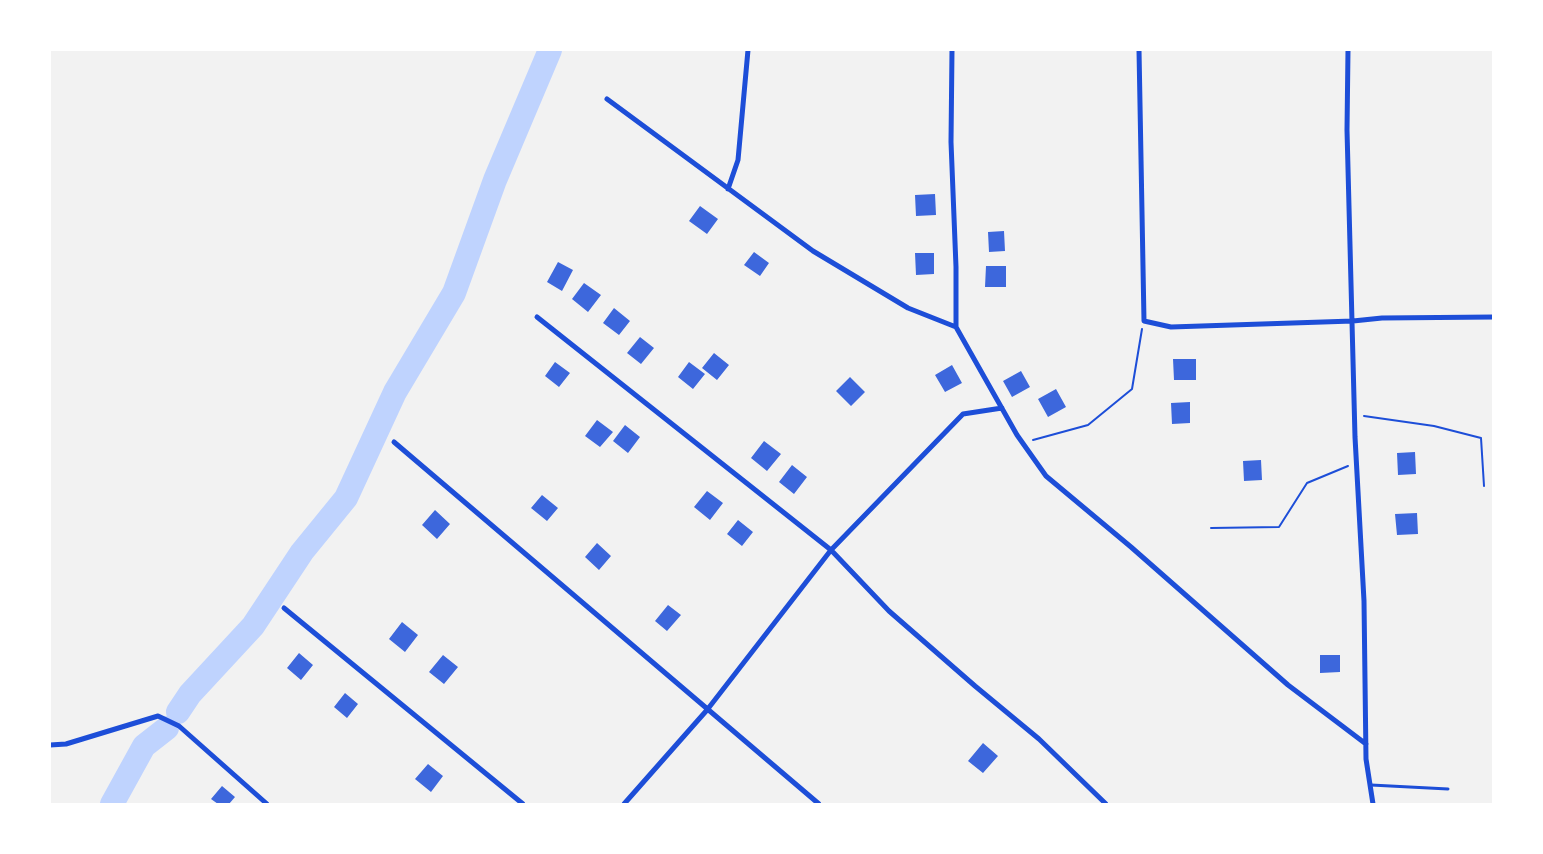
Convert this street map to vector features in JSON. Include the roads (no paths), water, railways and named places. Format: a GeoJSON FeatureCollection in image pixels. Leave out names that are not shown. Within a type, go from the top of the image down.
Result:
{"type":"FeatureCollection","features":[{"type":"Feature","properties":{"kind":"street"},"geometry":{"type":"LineString","coordinates":[[728,189],[738,160],[748,50]]}},
{"type":"Feature","properties":{"kind":"street"},"geometry":{"type":"LineString","coordinates":[[952,50],[951,142],[956,327],[1017,435],[1047,476],[1288,685],[1366,744]]}},
{"type":"Feature","properties":{"kind":"street"},"geometry":{"type":"LineString","coordinates":[[1139,50],[1144,321],[1171,327],[1382,318],[1494,317]]}},
{"type":"Feature","properties":{"kind":"street"},"geometry":{"type":"LineString","coordinates":[[1348,50],[1347,130],[1355,414],[1364,601],[1366,744],[1373,804]]}},
{"type":"Feature","properties":{"kind":"street"},"geometry":{"type":"LineString","coordinates":[[607,99],[823,257],[908,308],[956,327]]}},
{"type":"Feature","properties":{"kind":"street"},"geometry":{"type":"LineString","coordinates":[[537,317],[831,550],[889,611],[1039,739],[1106,804]]}},
{"type":"Feature","properties":{"kind":"street"},"geometry":{"type":"LineString","coordinates":[[624,804],[707,710],[831,550],[963,414],[1002,408]]}},
{"type":"Feature","properties":{"kind":"street"},"geometry":{"type":"LineString","coordinates":[[394,442],[819,804]]}},
{"type":"Feature","properties":{"kind":"street"},"geometry":{"type":"LineString","coordinates":[[284,608],[523,804]]}},
{"type":"Feature","properties":{"kind":"street"},"geometry":{"type":"LineString","coordinates":[[50,745],[66,744],[158,716],[179,726],[267,804]]}},
{"type":"Feature","properties":{"kind":"lane"},"geometry":{"type":"LineString","coordinates":[[1370,784],[1448,789]]}},
{"type":"Feature","properties":{"kind":"waterway"},"geometry":{"type":"LineString","coordinates":[[178,712],[190,694],[253,626],[302,552],[346,498],[395,392],[454,293],[495,180],[550,50]]}},
{"type":"Feature","properties":{"kind":"waterway"},"geometry":{"type":"LineString","coordinates":[[112,804],[144,746],[167,728]]}}]}
